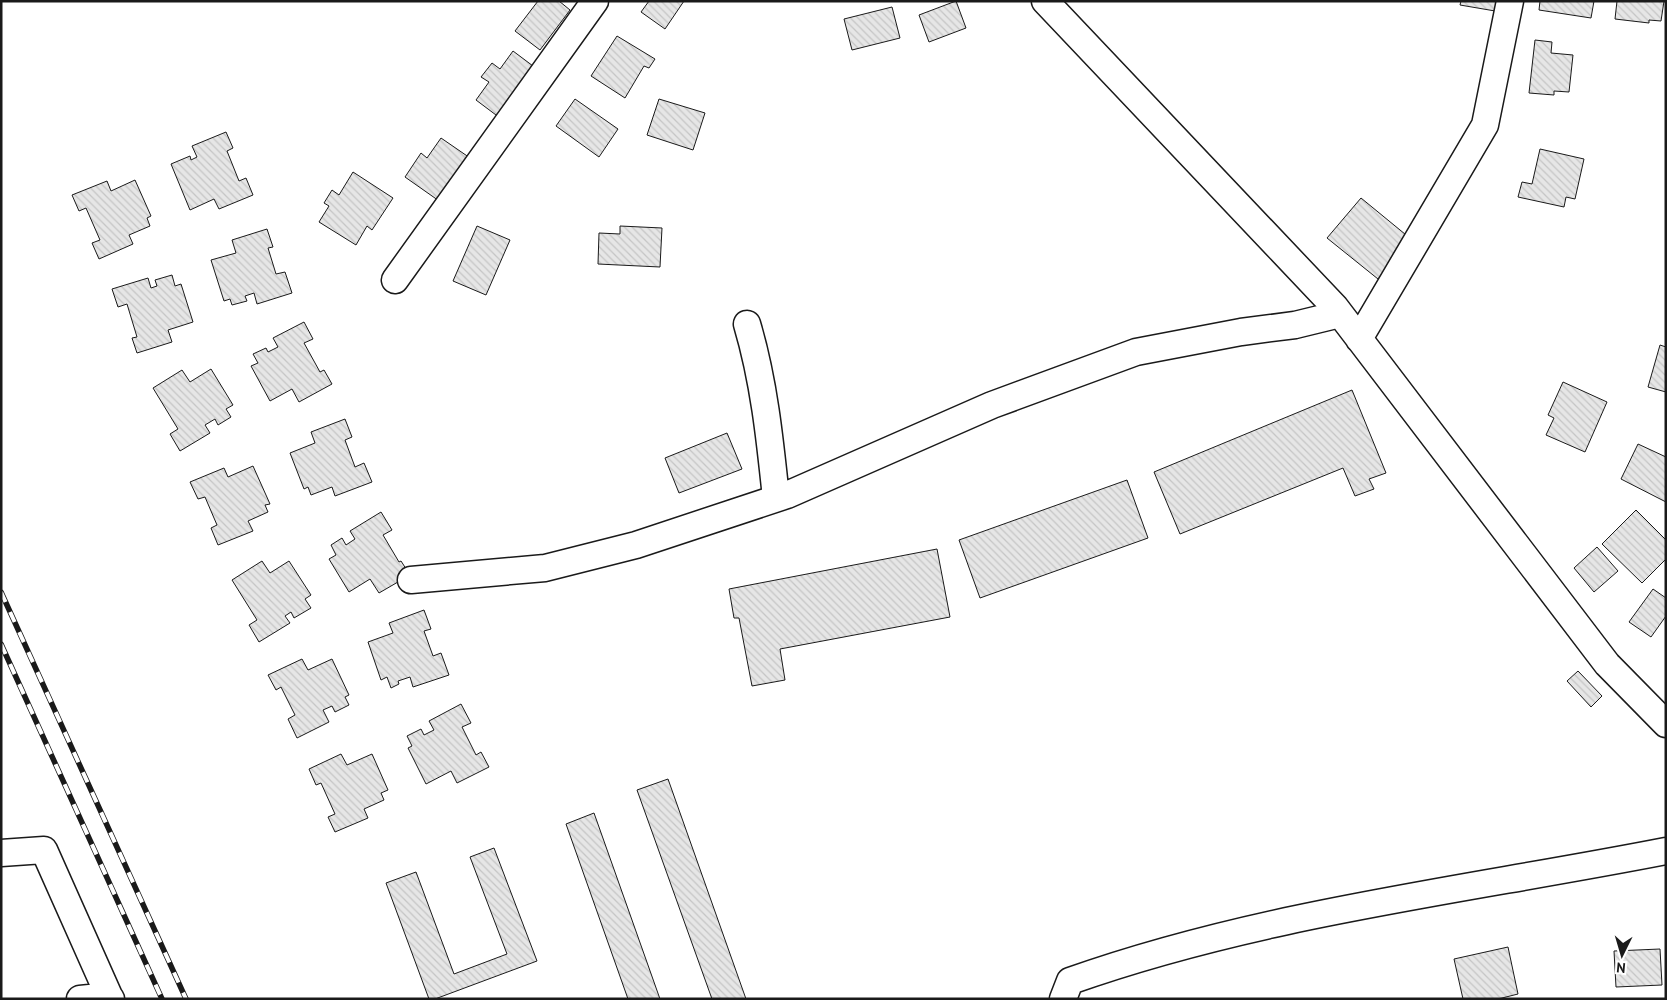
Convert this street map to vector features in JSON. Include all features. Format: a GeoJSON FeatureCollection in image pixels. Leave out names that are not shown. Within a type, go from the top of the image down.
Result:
{"type":"FeatureCollection","features":[{"type":"Feature","properties":{"kind":"street"},"geometry":{"type":"LineString","coordinates":[[395,280],[595,1]]}},
{"type":"Feature","properties":{"kind":"street"},"geometry":{"type":"LineString","coordinates":[[1045,1],[1340,314],[1607,664],[1666,724]]}},
{"type":"Feature","properties":{"kind":"street"},"geometry":{"type":"LineString","coordinates":[[1359,339],[1485,125],[1510,1]]}},
{"type":"Feature","properties":{"kind":"street"},"geometry":{"type":"LineString","coordinates":[[411,580],[545,568],[636,545],[776,498],[992,404],[1136,352],[1241,332],[1295,325],[1340,314]]}},
{"type":"Feature","properties":{"kind":"street"},"geometry":{"type":"LineString","coordinates":[[747,324],[756,354],[767,420],[776,498]]}},
{"type":"Feature","properties":{"kind":"street"},"geometry":{"type":"LineString","coordinates":[[1,853],[44,850],[110,997],[80,999]]}},
{"type":"Feature","properties":{"kind":"street"},"geometry":{"type":"LineString","coordinates":[[1063,999],[1070,981],[1117,964],[1272,923],[1666,851]]}},
{"type":"Feature","properties":{"kind":"building"},"geometry":{"type":"Polygon","coordinates":[[[538,1],[559,1],[570,10],[540,50],[515,31],[538,1]]]}},
{"type":"Feature","properties":{"kind":"building"},"geometry":{"type":"Polygon","coordinates":[[[649,1],[684,1],[665,29],[641,12],[649,1]]]}},
{"type":"Feature","properties":{"kind":"building"},"geometry":{"type":"Polygon","coordinates":[[[956,1],[966,28],[929,42],[919,15],[956,1]]]}},
{"type":"Feature","properties":{"kind":"building"},"geometry":{"type":"Polygon","coordinates":[[[1461,1],[1503,1],[1501,12],[1460,5],[1461,1]]]}},
{"type":"Feature","properties":{"kind":"building"},"geometry":{"type":"Polygon","coordinates":[[[1540,1],[1594,1],[1591,18],[1539,10],[1540,1]]]}},
{"type":"Feature","properties":{"kind":"building"},"geometry":{"type":"Polygon","coordinates":[[[1617,1],[1664,1],[1661,21],[1649,20],[1649,23],[1615,19],[1617,1]]]}},
{"type":"Feature","properties":{"kind":"building"},"geometry":{"type":"Polygon","coordinates":[[[892,7],[900,38],[852,50],[844,19],[892,7]]]}},
{"type":"Feature","properties":{"kind":"building"},"geometry":{"type":"Polygon","coordinates":[[[617,36],[655,59],[649,68],[644,66],[625,98],[591,76],[617,36]]]}},
{"type":"Feature","properties":{"kind":"building"},"geometry":{"type":"Polygon","coordinates":[[[1535,40],[1552,42],[1551,53],[1573,55],[1569,92],[1554,91],[1554,95],[1529,93],[1535,40]]]}},
{"type":"Feature","properties":{"kind":"building"},"geometry":{"type":"Polygon","coordinates":[[[513,51],[541,72],[504,121],[476,100],[489,82],[481,77],[492,63],[500,69],[513,51]]]}},
{"type":"Feature","properties":{"kind":"building"},"geometry":{"type":"Polygon","coordinates":[[[575,99],[618,129],[599,157],[556,126],[575,99]]]}},
{"type":"Feature","properties":{"kind":"building"},"geometry":{"type":"Polygon","coordinates":[[[659,99],[705,113],[693,150],[647,135],[659,99]]]}},
{"type":"Feature","properties":{"kind":"building"},"geometry":{"type":"Polygon","coordinates":[[[226,132],[233,148],[227,151],[239,181],[246,178],[253,195],[219,209],[214,199],[190,210],[171,164],[190,156],[191,160],[197,157],[192,146],[226,132]]]}},
{"type":"Feature","properties":{"kind":"building"},"geometry":{"type":"Polygon","coordinates":[[[441,138],[473,160],[442,203],[405,177],[421,153],[427,158],[441,138]]]}},
{"type":"Feature","properties":{"kind":"building"},"geometry":{"type":"Polygon","coordinates":[[[1540,149],[1584,159],[1575,199],[1566,197],[1564,207],[1518,197],[1522,182],[1532,184],[1540,149]]]}},
{"type":"Feature","properties":{"kind":"building"},"geometry":{"type":"Polygon","coordinates":[[[353,172],[393,198],[372,230],[367,226],[356,245],[319,222],[329,206],[324,203],[332,190],[339,195],[353,172]]]}},
{"type":"Feature","properties":{"kind":"building"},"geometry":{"type":"Polygon","coordinates":[[[135,180],[151,216],[147,218],[150,226],[129,235],[133,244],[99,259],[92,243],[100,240],[86,208],[79,211],[72,195],[107,181],[111,191],[135,180]]]}},
{"type":"Feature","properties":{"kind":"building"},"geometry":{"type":"Polygon","coordinates":[[[1361,198],[1411,239],[1378,279],[1327,238],[1361,198]]]}},
{"type":"Feature","properties":{"kind":"building"},"geometry":{"type":"Polygon","coordinates":[[[477,226],[510,240],[486,295],[453,281],[477,226]]]}},
{"type":"Feature","properties":{"kind":"building"},"geometry":{"type":"Polygon","coordinates":[[[620,226],[662,228],[660,267],[598,264],[599,233],[620,234],[620,226]]]}},
{"type":"Feature","properties":{"kind":"building"},"geometry":{"type":"Polygon","coordinates":[[[267,229],[273,247],[268,248],[276,274],[285,272],[292,293],[257,304],[254,293],[245,296],[247,301],[232,305],[230,299],[224,301],[211,260],[236,253],[232,240],[267,229]]]}},
{"type":"Feature","properties":{"kind":"building"},"geometry":{"type":"Polygon","coordinates":[[[172,275],[175,286],[181,284],[193,322],[168,330],[172,342],[137,353],[132,338],[137,337],[127,304],[118,307],[112,289],[148,278],[151,288],[157,286],[155,280],[172,275]]]}},
{"type":"Feature","properties":{"kind":"building"},"geometry":{"type":"Polygon","coordinates":[[[304,322],[313,339],[304,343],[320,372],[324,370],[332,384],[299,402],[292,389],[270,401],[251,366],[258,363],[253,354],[266,348],[268,352],[278,347],[273,338],[304,322]]]}},
{"type":"Feature","properties":{"kind":"building"},"geometry":{"type":"Polygon","coordinates":[[[1660,345],[1666,347],[1666,392],[1648,387],[1660,345]]]}},
{"type":"Feature","properties":{"kind":"building"},"geometry":{"type":"Polygon","coordinates":[[[211,369],[233,405],[226,409],[231,417],[218,425],[215,419],[205,425],[210,433],[180,451],[170,434],[178,429],[153,388],[182,370],[190,382],[211,369]]]}},
{"type":"Feature","properties":{"kind":"building"},"geometry":{"type":"Polygon","coordinates":[[[1563,382],[1607,402],[1585,452],[1546,435],[1554,418],[1548,415],[1563,382]]]}},
{"type":"Feature","properties":{"kind":"building"},"geometry":{"type":"Polygon","coordinates":[[[1352,390],[1386,473],[1369,479],[1374,489],[1355,496],[1343,468],[1180,534],[1154,472],[1352,390]]]}},
{"type":"Feature","properties":{"kind":"building"},"geometry":{"type":"Polygon","coordinates":[[[345,419],[352,437],[345,440],[355,467],[364,463],[372,482],[335,496],[332,487],[311,495],[308,487],[304,489],[290,453],[315,443],[311,432],[345,419]]]}},
{"type":"Feature","properties":{"kind":"building"},"geometry":{"type":"Polygon","coordinates":[[[727,433],[742,469],[679,493],[665,458],[727,433]]]}},
{"type":"Feature","properties":{"kind":"building"},"geometry":{"type":"Polygon","coordinates":[[[1638,444],[1666,457],[1666,502],[1621,479],[1638,444]]]}},
{"type":"Feature","properties":{"kind":"building"},"geometry":{"type":"Polygon","coordinates":[[[253,466],[270,504],[265,505],[268,512],[248,521],[253,531],[218,545],[211,528],[217,525],[205,497],[198,499],[190,482],[224,468],[228,477],[253,466]]]}},
{"type":"Feature","properties":{"kind":"building"},"geometry":{"type":"Polygon","coordinates":[[[1127,480],[1148,538],[980,598],[959,540],[1127,480]]]}},
{"type":"Feature","properties":{"kind":"building"},"geometry":{"type":"Polygon","coordinates":[[[1636,510],[1666,540],[1666,559],[1642,583],[1602,544],[1636,510]]]}},
{"type":"Feature","properties":{"kind":"building"},"geometry":{"type":"Polygon","coordinates":[[[381,512],[392,530],[383,535],[399,562],[401,561],[410,575],[379,593],[370,579],[349,592],[329,559],[336,555],[331,545],[342,538],[346,545],[355,539],[350,531],[381,512]]]}},
{"type":"Feature","properties":{"kind":"building"},"geometry":{"type":"Polygon","coordinates":[[[1597,547],[1618,571],[1594,592],[1574,568],[1597,547]]]}},
{"type":"Feature","properties":{"kind":"building"},"geometry":{"type":"Polygon","coordinates":[[[937,549],[950,617],[780,649],[785,680],[752,686],[739,618],[734,618],[729,589],[937,549]]]}},
{"type":"Feature","properties":{"kind":"building"},"geometry":{"type":"Polygon","coordinates":[[[262,561],[270,573],[289,561],[311,595],[305,599],[311,608],[294,618],[291,612],[285,616],[290,623],[259,642],[249,625],[257,620],[232,580],[262,561]]]}},
{"type":"Feature","properties":{"kind":"building"},"geometry":{"type":"Polygon","coordinates":[[[1653,589],[1666,598],[1666,616],[1651,637],[1629,622],[1653,589]]]}},
{"type":"Feature","properties":{"kind":"building"},"geometry":{"type":"Polygon","coordinates":[[[424,610],[431,629],[424,631],[433,656],[441,653],[449,675],[413,687],[410,677],[398,681],[399,684],[391,688],[387,677],[381,680],[368,642],[393,633],[389,623],[424,610]]]}},
{"type":"Feature","properties":{"kind":"building"},"geometry":{"type":"Polygon","coordinates":[[[302,659],[308,670],[332,659],[349,695],[345,697],[349,705],[335,712],[332,706],[323,710],[329,722],[297,738],[288,719],[295,715],[281,687],[276,690],[268,675],[302,659]]]}},
{"type":"Feature","properties":{"kind":"building"},"geometry":{"type":"Polygon","coordinates":[[[1578,671],[1602,696],[1591,707],[1567,681],[1578,671]]]}},
{"type":"Feature","properties":{"kind":"building"},"geometry":{"type":"Polygon","coordinates":[[[461,704],[471,723],[462,727],[476,755],[481,752],[489,767],[457,783],[451,771],[426,784],[408,748],[412,746],[407,736],[421,729],[424,735],[434,730],[429,721],[461,704]]]}},
{"type":"Feature","properties":{"kind":"building"},"geometry":{"type":"Polygon","coordinates":[[[341,754],[347,765],[372,754],[388,790],[381,793],[384,800],[364,809],[368,818],[335,832],[328,817],[335,814],[321,783],[316,785],[309,769],[341,754]]]}},
{"type":"Feature","properties":{"kind":"building"},"geometry":{"type":"Polygon","coordinates":[[[668,779],[746,999],[712,999],[637,790],[668,779]]]}},
{"type":"Feature","properties":{"kind":"building"},"geometry":{"type":"Polygon","coordinates":[[[594,813],[660,999],[628,999],[566,824],[594,813]]]}},
{"type":"Feature","properties":{"kind":"building"},"geometry":{"type":"Polygon","coordinates":[[[494,848],[537,961],[435,999],[429,999],[386,883],[416,872],[454,974],[507,954],[470,857],[494,848]]]}},
{"type":"Feature","properties":{"kind":"building"},"geometry":{"type":"Polygon","coordinates":[[[1508,947],[1518,994],[1498,999],[1463,999],[1454,959],[1508,947]]]}},
{"type":"Feature","properties":{"kind":"building"},"geometry":{"type":"Polygon","coordinates":[[[1660,949],[1662,985],[1616,987],[1614,951],[1660,949]]]}},
{"type":"Feature","properties":{"kind":"railway"},"geometry":{"type":"LineString","coordinates":[[1,592],[186,999]]}},
{"type":"Feature","properties":{"kind":"railway"},"geometry":{"type":"LineString","coordinates":[[1,644],[162,999]]}}]}
